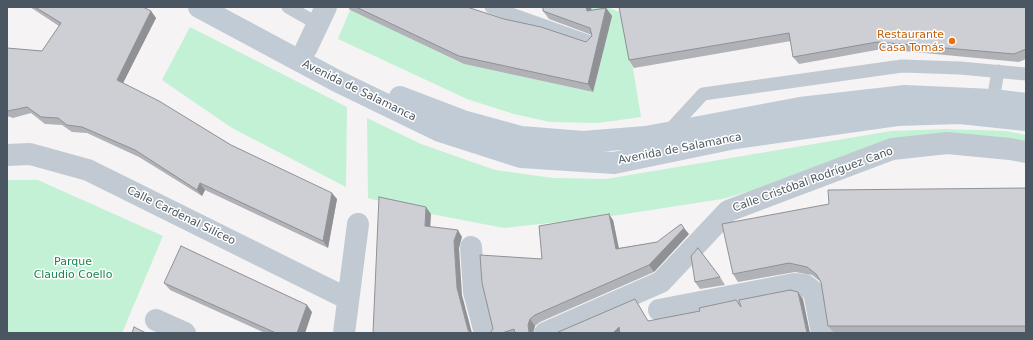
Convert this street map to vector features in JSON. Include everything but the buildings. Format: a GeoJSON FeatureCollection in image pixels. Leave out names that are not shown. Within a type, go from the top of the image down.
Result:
{"type":"FeatureCollection","features":[{"type":"Feature","properties":{"kind":"main road","name":"Avenida de Salamanca"},"geometry":{"type":"LineString","coordinates":[[199,7],[337,81],[440,130],[520,157],[614,163],[735,138],[897,114],[960,113],[1026,120]]}},
{"type":"Feature","properties":{"kind":"main road","name":"Avenida de Salamanca"},"geometry":{"type":"LineString","coordinates":[[230,7],[352,75],[392,93],[463,121],[521,137],[583,142],[646,137],[800,108],[905,96],[993,100],[1026,104]]}},
{"type":"Feature","properties":{"kind":"street"},"geometry":{"type":"LineString","coordinates":[[306,49],[322,15]]}},
{"type":"Feature","properties":{"kind":"street","name":"Calle Cristóbal Rodríguez Cano"},"geometry":{"type":"LineString","coordinates":[[545,333],[661,282],[728,211],[892,149],[948,143],[1026,152]]}},
{"type":"Feature","properties":{"kind":"street","name":"Calle Cardenal Silíceo"},"geometry":{"type":"LineString","coordinates":[[7,155],[30,154],[88,170],[348,299]]}},
{"type":"Feature","properties":{"kind":"street"},"geometry":{"type":"LineString","coordinates":[[344,333],[358,224]]}},
{"type":"Feature","properties":{"kind":"street"},"geometry":{"type":"LineString","coordinates":[[472,247],[474,292],[485,333]]}},
{"type":"Feature","properties":{"kind":"street"},"geometry":{"type":"LineString","coordinates":[[659,310],[794,284],[805,285],[814,292],[822,333]]}},
{"type":"Feature","properties":{"kind":"street"},"geometry":{"type":"LineString","coordinates":[[156,320],[185,333]]}},
{"type":"Feature","properties":{"kind":"lane"},"geometry":{"type":"LineString","coordinates":[[288,7],[322,15]]}},
{"type":"Feature","properties":{"kind":"lane"},"geometry":{"type":"LineString","coordinates":[[491,7],[590,42]]}},
{"type":"Feature","properties":{"kind":"lane"},"geometry":{"type":"LineString","coordinates":[[667,133],[703,94],[902,66],[960,68],[1026,74]]}},
{"type":"Feature","properties":{"kind":"lane"},"geometry":{"type":"LineString","coordinates":[[993,100],[998,71]]}},
{"type":"Feature","properties":{"kind":"green space"},"geometry":{"type":"Polygon","coordinates":[[[592,7],[607,7],[624,14],[641,117],[598,123],[550,122],[514,114],[467,99],[338,39],[350,10],[464,64],[593,92],[604,47],[594,28],[592,7]]]}},
{"type":"Feature","properties":{"kind":"green space"},"geometry":{"type":"Polygon","coordinates":[[[190,27],[347,107],[346,187],[232,128],[162,80],[190,27]]]}},
{"type":"Feature","properties":{"kind":"green space"},"geometry":{"type":"Polygon","coordinates":[[[367,118],[421,144],[495,170],[553,178],[606,179],[891,131],[946,129],[1006,131],[1026,135],[1026,145],[940,138],[722,199],[612,216],[504,228],[431,214],[368,198],[367,118]]]}},
{"type":"Feature","properties":{"kind":"green space","name":"Parque Claudio Coello"},"geometry":{"type":"Polygon","coordinates":[[[7,180],[38,180],[163,236],[122,333],[7,333],[7,180]]]}},
{"type":"Feature","properties":{"kind":"place","name":"Restaurante Casa Tomás"},"geometry":{"type":"Point","coordinates":[952,41]}}]}
